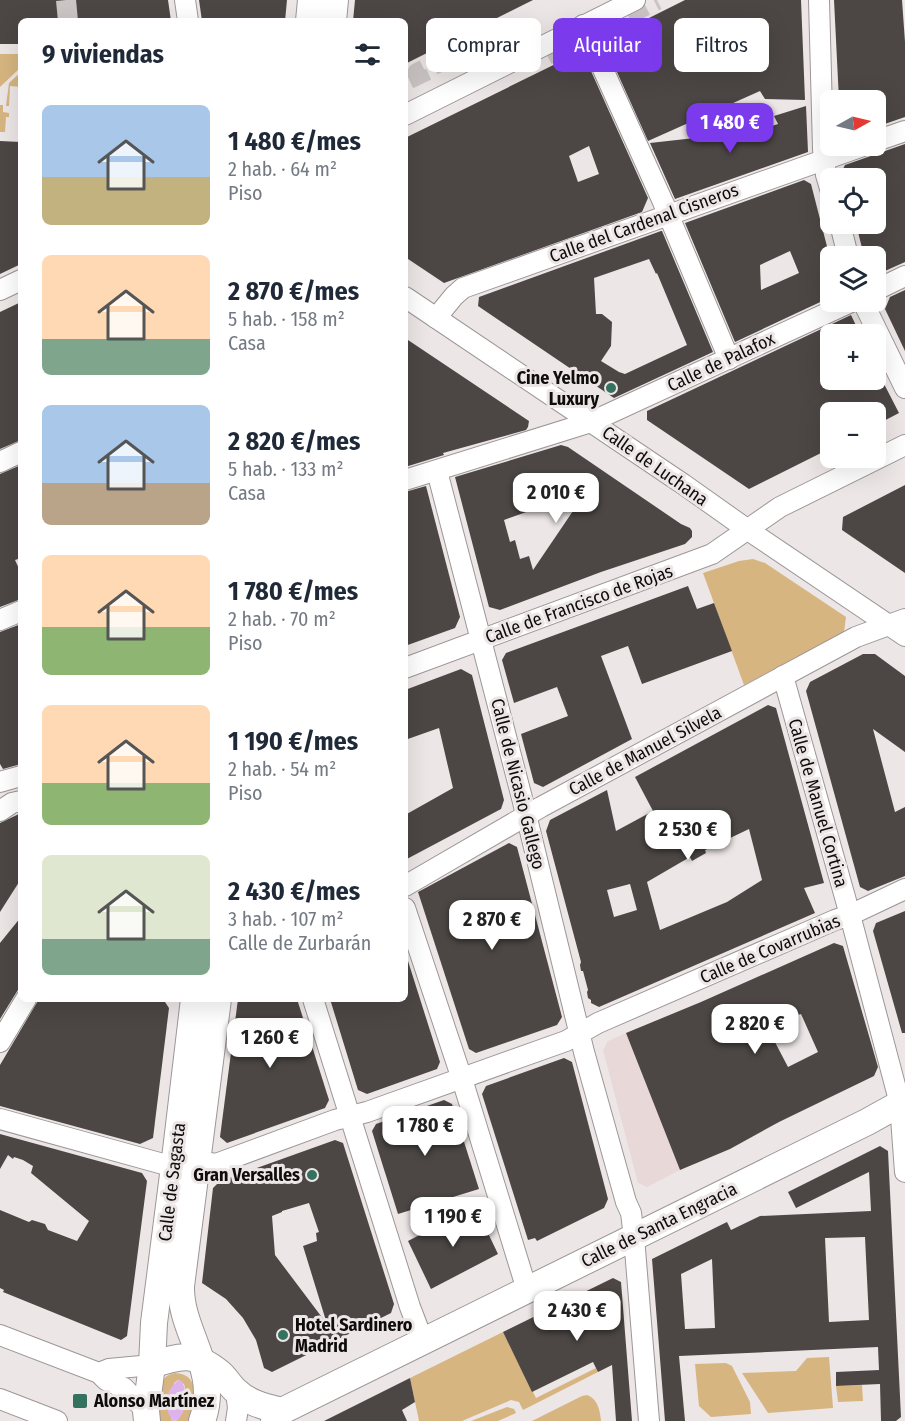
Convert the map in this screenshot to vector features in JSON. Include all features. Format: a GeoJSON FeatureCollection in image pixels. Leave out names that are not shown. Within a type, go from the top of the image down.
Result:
{"type":"FeatureCollection","features":[{"type":"Feature","properties":{"kind":"main road"},"geometry":{"type":"LineString","coordinates":[[309,18],[311,0]]}},
{"type":"Feature","properties":{"kind":"main road"},"geometry":{"type":"LineString","coordinates":[[333,18],[334,0]]}},
{"type":"Feature","properties":{"kind":"main road","name":"Calle de Sagasta"},"geometry":{"type":"LineString","coordinates":[[195,1002],[185,1164],[181,1295],[201,1359],[207,1387],[202,1421]]}},
{"type":"Feature","properties":{"kind":"main road","name":"Calle de Sagasta"},"geometry":{"type":"LineString","coordinates":[[145,1418],[152,1365],[153,1323],[217,1002]]}},
{"type":"Feature","properties":{"kind":"main road","name":"Calle de Santa Engracia"},"geometry":{"type":"LineString","coordinates":[[201,1359],[222,1374],[236,1392],[278,1416],[423,1341],[903,1103]]}},
{"type":"Feature","properties":{"kind":"main road"},"geometry":{"type":"LineString","coordinates":[[152,1365],[170,1358],[201,1359]]}},
{"type":"Feature","properties":{"kind":"street"},"geometry":{"type":"LineString","coordinates":[[185,0],[188,18]]}},
{"type":"Feature","properties":{"kind":"street"},"geometry":{"type":"LineString","coordinates":[[599,18],[634,0]]}},
{"type":"Feature","properties":{"kind":"street"},"geometry":{"type":"LineString","coordinates":[[819,0],[826,168]]}},
{"type":"Feature","properties":{"kind":"street"},"geometry":{"type":"LineString","coordinates":[[408,113],[490,72]]}},
{"type":"Feature","properties":{"kind":"street"},"geometry":{"type":"LineString","coordinates":[[604,72],[663,202],[729,359]]}},
{"type":"Feature","properties":{"kind":"street"},"geometry":{"type":"LineString","coordinates":[[886,138],[905,131]]}},
{"type":"Feature","properties":{"kind":"street","name":"Calle del Cardenal Cisneros"},"geometry":{"type":"LineString","coordinates":[[436,318],[454,296],[464,288],[835,156]]}},
{"type":"Feature","properties":{"kind":"street"},"geometry":{"type":"LineString","coordinates":[[886,285],[905,276]]}},
{"type":"Feature","properties":{"kind":"street"},"geometry":{"type":"LineString","coordinates":[[0,290],[18,281]]}},
{"type":"Feature","properties":{"kind":"street","name":"Calle de Luchana"},"geometry":{"type":"LineString","coordinates":[[408,299],[748,530],[897,622],[905,636]]}},
{"type":"Feature","properties":{"kind":"street","name":"Calle de Palafox"},"geometry":{"type":"LineString","coordinates":[[408,479],[591,422],[830,312]]}},
{"type":"Feature","properties":{"kind":"street"},"geometry":{"type":"LineString","coordinates":[[868,312],[905,388]]}},
{"type":"Feature","properties":{"kind":"street","name":"Calle de Francisco de Rojas"},"geometry":{"type":"LineString","coordinates":[[408,667],[712,554],[780,507],[905,445]]}},
{"type":"Feature","properties":{"kind":"street"},"geometry":{"type":"LineString","coordinates":[[0,462],[18,453]]}},
{"type":"Feature","properties":{"kind":"street","name":"Calle de Nicasio Gallego"},"geometry":{"type":"LineString","coordinates":[[436,471],[526,816],[579,1032],[631,1213],[649,1421]]}},
{"type":"Feature","properties":{"kind":"street"},"geometry":{"type":"LineString","coordinates":[[0,620],[18,612]]}},
{"type":"Feature","properties":{"kind":"street","name":"Calle de Manuel Silvela"},"geometry":{"type":"LineString","coordinates":[[408,884],[541,807],[783,676],[856,637],[897,622]]}},
{"type":"Feature","properties":{"kind":"street","name":"Calle de Manuel Cortina"},"geometry":{"type":"LineString","coordinates":[[783,676],[903,1103],[905,1172]]}},
{"type":"Feature","properties":{"kind":"street"},"geometry":{"type":"LineString","coordinates":[[0,782],[18,777]]}},
{"type":"Feature","properties":{"kind":"street"},"geometry":{"type":"LineString","coordinates":[[0,795],[18,789]]}},
{"type":"Feature","properties":{"kind":"street"},"geometry":{"type":"LineString","coordinates":[[0,811],[18,802]]}},
{"type":"Feature","properties":{"kind":"street","name":"Calle de Covarrubias"},"geometry":{"type":"LineString","coordinates":[[0,1119],[185,1164],[216,1164],[335,1120],[367,1112],[566,1041],[598,1023],[850,915],[905,889]]}},
{"type":"Feature","properties":{"kind":"street"},"geometry":{"type":"LineString","coordinates":[[408,917],[462,1079],[527,1290]]}},
{"type":"Feature","properties":{"kind":"street"},"geometry":{"type":"LineString","coordinates":[[1,1037],[24,1002]]}},
{"type":"Feature","properties":{"kind":"street"},"geometry":{"type":"LineString","coordinates":[[314,1002],[410,1307],[423,1341]]}},
{"type":"Feature","properties":{"kind":"street"},"geometry":{"type":"LineString","coordinates":[[0,1335],[99,1373],[106,1380],[124,1388],[145,1418]]}},
{"type":"Feature","properties":{"kind":"street"},"geometry":{"type":"LineString","coordinates":[[99,1373],[109,1369],[152,1365]]}},
{"type":"Feature","properties":{"kind":"street"},"geometry":{"type":"LineString","coordinates":[[236,1392],[238,1408],[236,1421]]}},
{"type":"Feature","properties":{"kind":"street"},"geometry":{"type":"LineString","coordinates":[[0,1399],[57,1421]]}},
{"type":"Feature","properties":{"kind":"shaded area"},"geometry":{"type":"Polygon","coordinates":[[[0,54],[18,54],[18,70],[0,87],[0,54]]]}},
{"type":"Feature","properties":{"kind":"shaded area"},"geometry":{"type":"Polygon","coordinates":[[[18,75],[18,87],[10,86],[9,106],[6,106],[9,83],[18,75]]]}},
{"type":"Feature","properties":{"kind":"shaded area"},"geometry":{"type":"Polygon","coordinates":[[[0,105],[3,105],[3,112],[9,113],[9,117],[6,117],[5,132],[0,132],[0,105]]]}},
{"type":"Feature","properties":{"kind":"shaded area"},"geometry":{"type":"Polygon","coordinates":[[[753,559],[765,563],[846,617],[844,632],[744,685],[703,573],[739,561],[753,559]]]}},
{"type":"Feature","properties":{"kind":"shaded area"},"geometry":{"type":"Polygon","coordinates":[[[626,1033],[680,1170],[647,1187],[638,1183],[603,1050],[608,1041],[626,1033]]]}},
{"type":"Feature","properties":{"kind":"shaded area"},"geometry":{"type":"Polygon","coordinates":[[[503,1332],[536,1398],[596,1368],[598,1372],[523,1410],[519,1402],[511,1400],[462,1421],[419,1421],[410,1378],[503,1332]]]}},
{"type":"Feature","properties":{"kind":"shaded area"},"geometry":{"type":"Polygon","coordinates":[[[829,1357],[833,1408],[768,1413],[742,1373],[796,1371],[807,1358],[829,1357]]]}},
{"type":"Feature","properties":{"kind":"shaded area"},"geometry":{"type":"Polygon","coordinates":[[[726,1363],[732,1366],[750,1402],[751,1414],[711,1417],[699,1406],[695,1364],[726,1363]]]}},
{"type":"Feature","properties":{"kind":"shaded area"},"geometry":{"type":"Polygon","coordinates":[[[175,1373],[184,1375],[193,1384],[194,1399],[191,1414],[188,1421],[176,1421],[182,1413],[186,1399],[184,1384],[178,1380],[174,1383],[171,1419],[173,1421],[161,1421],[159,1395],[161,1385],[166,1377],[175,1373]]]}},
{"type":"Feature","properties":{"kind":"shaded area"},"geometry":{"type":"Polygon","coordinates":[[[179,1380],[184,1386],[186,1401],[178,1420],[173,1421],[168,1410],[167,1399],[171,1388],[179,1380]]]}},
{"type":"Feature","properties":{"kind":"shaded area"},"geometry":{"type":"Polygon","coordinates":[[[862,1385],[863,1401],[838,1402],[836,1386],[862,1385]]]}},
{"type":"Feature","properties":{"kind":"shaded area"},"geometry":{"type":"Polygon","coordinates":[[[587,1395],[596,1402],[601,1421],[532,1421],[582,1396],[587,1395]]]}},
{"type":"Feature","properties":{"kind":"shaded area"},"geometry":{"type":"Polygon","coordinates":[[[507,1407],[514,1409],[516,1413],[498,1421],[471,1421],[507,1407]]]}},
{"type":"Feature","properties":{"kind":"building"},"geometry":{"type":"Polygon","coordinates":[[[0,0],[168,0],[171,18],[18,18],[18,44],[0,44],[0,0]]]}},
{"type":"Feature","properties":{"kind":"building"},"geometry":{"type":"Polygon","coordinates":[[[199,0],[287,0],[285,18],[202,18],[199,0]]]}},
{"type":"Feature","properties":{"kind":"building"},"geometry":{"type":"Polygon","coordinates":[[[355,0],[533,0],[497,18],[426,18],[426,54],[408,62],[408,18],[353,18],[355,0]]]}},
{"type":"Feature","properties":{"kind":"building"},"geometry":{"type":"Polygon","coordinates":[[[685,0],[801,0],[805,100],[765,99],[760,91],[648,141],[617,72],[662,72],[662,18],[649,18],[685,0]]]}},
{"type":"Feature","properties":{"kind":"building"},"geometry":{"type":"Polygon","coordinates":[[[834,0],[902,0],[905,42],[905,117],[886,124],[886,90],[838,90],[834,0]]]}},
{"type":"Feature","properties":{"kind":"building"},"geometry":{"type":"Polygon","coordinates":[[[553,65],[553,72],[591,72],[648,198],[642,212],[444,283],[408,259],[408,137],[553,65]],[[589,146],[569,156],[578,182],[599,174],[589,146]]]}},
{"type":"Feature","properties":{"kind":"building"},"geometry":{"type":"Polygon","coordinates":[[[806,106],[808,152],[675,199],[650,143],[757,131],[778,124],[774,116],[806,106]]]}},
{"type":"Feature","properties":{"kind":"building"},"geometry":{"type":"Polygon","coordinates":[[[0,141],[18,142],[18,265],[0,274],[0,141]]]}},
{"type":"Feature","properties":{"kind":"building"},"geometry":{"type":"Polygon","coordinates":[[[905,144],[905,262],[886,271],[886,246],[862,246],[858,234],[886,234],[886,168],[844,168],[845,165],[871,156],[886,156],[886,151],[905,144]]]}},
{"type":"Feature","properties":{"kind":"building"},"geometry":{"type":"Polygon","coordinates":[[[804,180],[811,184],[820,219],[820,234],[824,234],[827,246],[820,246],[820,302],[735,342],[685,223],[804,180]],[[790,251],[760,265],[761,290],[799,273],[790,251]]]}},
{"type":"Feature","properties":{"kind":"building"},"geometry":{"type":"Polygon","coordinates":[[[662,231],[713,352],[614,398],[478,306],[479,297],[662,231]],[[649,259],[594,278],[596,314],[602,314],[612,322],[611,346],[601,361],[619,372],[625,374],[687,345],[649,259]]]}},
{"type":"Feature","properties":{"kind":"building"},"geometry":{"type":"Polygon","coordinates":[[[905,290],[905,351],[886,311],[890,297],[905,290]]]}},
{"type":"Feature","properties":{"kind":"building"},"geometry":{"type":"Polygon","coordinates":[[[18,303],[18,441],[0,449],[0,312],[18,303]]]}},
{"type":"Feature","properties":{"kind":"building"},"geometry":{"type":"Polygon","coordinates":[[[851,315],[855,324],[832,324],[851,315]]]}},
{"type":"Feature","properties":{"kind":"building"},"geometry":{"type":"Polygon","coordinates":[[[820,330],[820,390],[886,390],[886,388],[899,413],[886,420],[886,402],[820,402],[820,454],[749,489],[647,420],[647,411],[820,330]]]}},
{"type":"Feature","properties":{"kind":"building"},"geometry":{"type":"Polygon","coordinates":[[[408,340],[529,421],[526,430],[443,453],[444,455],[408,466],[408,340]]]}},
{"type":"Feature","properties":{"kind":"building"},"geometry":{"type":"Polygon","coordinates":[[[561,445],[568,447],[690,528],[692,537],[685,544],[601,572],[500,610],[489,607],[455,477],[561,445]],[[552,495],[530,502],[532,510],[504,520],[510,542],[515,540],[520,559],[529,556],[533,570],[573,511],[552,495]]]}},
{"type":"Feature","properties":{"kind":"building"},"geometry":{"type":"Polygon","coordinates":[[[18,466],[18,559],[15,560],[18,566],[18,600],[0,607],[0,474],[18,466]]]}},
{"type":"Feature","properties":{"kind":"building"},"geometry":{"type":"Polygon","coordinates":[[[905,485],[905,573],[842,530],[843,517],[905,485]]]}},
{"type":"Feature","properties":{"kind":"building"},"geometry":{"type":"Polygon","coordinates":[[[426,486],[460,617],[455,628],[408,645],[408,491],[426,486]]]}},
{"type":"Feature","properties":{"kind":"building"},"geometry":{"type":"Polygon","coordinates":[[[688,586],[697,609],[714,603],[732,651],[642,684],[628,646],[601,656],[632,739],[543,787],[534,783],[521,734],[568,716],[557,687],[514,703],[502,660],[506,653],[688,586]]]}},
{"type":"Feature","properties":{"kind":"building"},"geometry":{"type":"Polygon","coordinates":[[[18,625],[18,765],[3,769],[0,764],[0,632],[18,625]]]}},
{"type":"Feature","properties":{"kind":"building"},"geometry":{"type":"Polygon","coordinates":[[[863,654],[875,654],[905,676],[905,752],[873,729],[895,812],[905,807],[905,876],[868,891],[860,887],[806,691],[810,682],[863,654]]]}},
{"type":"Feature","properties":{"kind":"building"},"geometry":{"type":"Polygon","coordinates":[[[461,669],[472,675],[504,800],[501,809],[408,858],[408,813],[453,788],[439,728],[408,739],[408,689],[461,669]]]}},
{"type":"Feature","properties":{"kind":"building"},"geometry":{"type":"Polygon","coordinates":[[[768,705],[776,708],[824,883],[804,888],[815,913],[599,1007],[591,1003],[588,998],[581,962],[546,831],[550,820],[607,790],[616,831],[653,811],[635,777],[768,705]],[[749,829],[705,850],[706,853],[692,861],[690,857],[647,882],[660,930],[727,902],[762,880],[749,829]],[[630,884],[607,890],[614,917],[637,910],[630,884]]]}},
{"type":"Feature","properties":{"kind":"building"},"geometry":{"type":"Polygon","coordinates":[[[18,814],[18,884],[0,912],[0,823],[18,814]]]}},
{"type":"Feature","properties":{"kind":"building"},"geometry":{"type":"Polygon","coordinates":[[[509,843],[517,847],[562,1017],[557,1025],[476,1053],[469,1049],[418,892],[509,843]]]}},
{"type":"Feature","properties":{"kind":"building"},"geometry":{"type":"Polygon","coordinates":[[[905,911],[905,1033],[902,1033],[873,931],[876,923],[905,911]]]}},
{"type":"Feature","properties":{"kind":"building"},"geometry":{"type":"Polygon","coordinates":[[[18,921],[18,990],[0,1019],[0,943],[18,921]]]}},
{"type":"Feature","properties":{"kind":"building"},"geometry":{"type":"Polygon","coordinates":[[[834,943],[843,946],[878,1067],[874,1076],[779,1122],[730,1149],[680,1170],[626,1033],[834,943]],[[801,1014],[766,1025],[788,1067],[818,1052],[801,1014]]]}},
{"type":"Feature","properties":{"kind":"building"},"geometry":{"type":"Polygon","coordinates":[[[408,961],[440,1062],[437,1069],[367,1094],[358,1090],[331,1002],[408,1002],[408,961]]]}},
{"type":"Feature","properties":{"kind":"building"},"geometry":{"type":"Polygon","coordinates":[[[37,1002],[165,1002],[169,1008],[153,1138],[140,1144],[0,1106],[0,1065],[37,1002]]]}},
{"type":"Feature","properties":{"kind":"building"},"geometry":{"type":"Polygon","coordinates":[[[238,1002],[298,1002],[329,1100],[325,1108],[227,1143],[220,1137],[238,1002]]]}},
{"type":"Feature","properties":{"kind":"building"},"geometry":{"type":"Polygon","coordinates":[[[564,1058],[572,1062],[608,1199],[604,1208],[537,1241],[535,1238],[528,1240],[482,1094],[486,1086],[564,1058]]]}},
{"type":"Feature","properties":{"kind":"building"},"geometry":{"type":"Polygon","coordinates":[[[444,1100],[452,1104],[479,1189],[398,1214],[372,1131],[376,1124],[444,1100]]]}},
{"type":"Feature","properties":{"kind":"building"},"geometry":{"type":"Polygon","coordinates":[[[0,1134],[142,1173],[147,1181],[127,1336],[121,1340],[3,1292],[4,1290],[0,1288],[0,1210],[29,1222],[32,1220],[45,1224],[48,1230],[77,1241],[89,1221],[31,1173],[33,1166],[23,1160],[14,1157],[13,1159],[8,1155],[0,1169],[0,1134]]]}},
{"type":"Feature","properties":{"kind":"building"},"geometry":{"type":"Polygon","coordinates":[[[335,1140],[343,1143],[394,1304],[391,1313],[272,1372],[264,1368],[256,1340],[243,1318],[226,1299],[202,1283],[213,1188],[220,1181],[335,1140]],[[309,1203],[272,1216],[275,1255],[327,1324],[303,1246],[317,1241],[316,1233],[319,1232],[309,1203]]]}},
{"type":"Feature","properties":{"kind":"building"},"geometry":{"type":"Polygon","coordinates":[[[880,1146],[888,1151],[901,1417],[896,1421],[881,1421],[880,1384],[836,1386],[836,1372],[879,1370],[878,1347],[679,1356],[685,1421],[665,1421],[652,1259],[727,1222],[731,1230],[760,1216],[871,1211],[869,1172],[796,1208],[788,1192],[880,1146]],[[865,1237],[825,1238],[829,1322],[869,1320],[865,1237]],[[712,1259],[681,1274],[685,1329],[715,1328],[712,1259]]]}},
{"type":"Feature","properties":{"kind":"building"},"geometry":{"type":"Polygon","coordinates":[[[475,1206],[498,1254],[431,1289],[408,1241],[475,1206]]]}},
{"type":"Feature","properties":{"kind":"building"},"geometry":{"type":"Polygon","coordinates":[[[613,1278],[621,1282],[632,1421],[616,1421],[612,1365],[598,1372],[593,1362],[532,1392],[503,1332],[613,1278]]]}},
{"type":"Feature","properties":{"kind":"building"},"geometry":{"type":"Polygon","coordinates":[[[410,1378],[415,1402],[402,1410],[407,1421],[324,1421],[410,1378]]]}},
{"type":"Feature","properties":{"kind":"tunnel"},"geometry":{"type":"LineString","coordinates":[[66,0],[68,18]]}},
{"type":"Feature","properties":{"kind":"tunnel"},"geometry":{"type":"LineString","coordinates":[[547,55],[657,0]]}},
{"type":"Feature","properties":{"kind":"tunnel"},"geometry":{"type":"LineString","coordinates":[[426,69],[417,73],[435,111]]}},
{"type":"Feature","properties":{"kind":"place","name":"Cine Yelmo Luxury"},"geometry":{"type":"Point","coordinates":[611,388]}},
{"type":"Feature","properties":{"kind":"place","name":"Gran Versalles"},"geometry":{"type":"Point","coordinates":[312,1175]}},
{"type":"Feature","properties":{"kind":"place","name":"Hotel Sardinero Madrid"},"geometry":{"type":"Point","coordinates":[283,1335]}},
{"type":"Feature","properties":{"kind":"place","name":"Alonso Martínez"},"geometry":{"type":"Point","coordinates":[80,1401]}}]}
